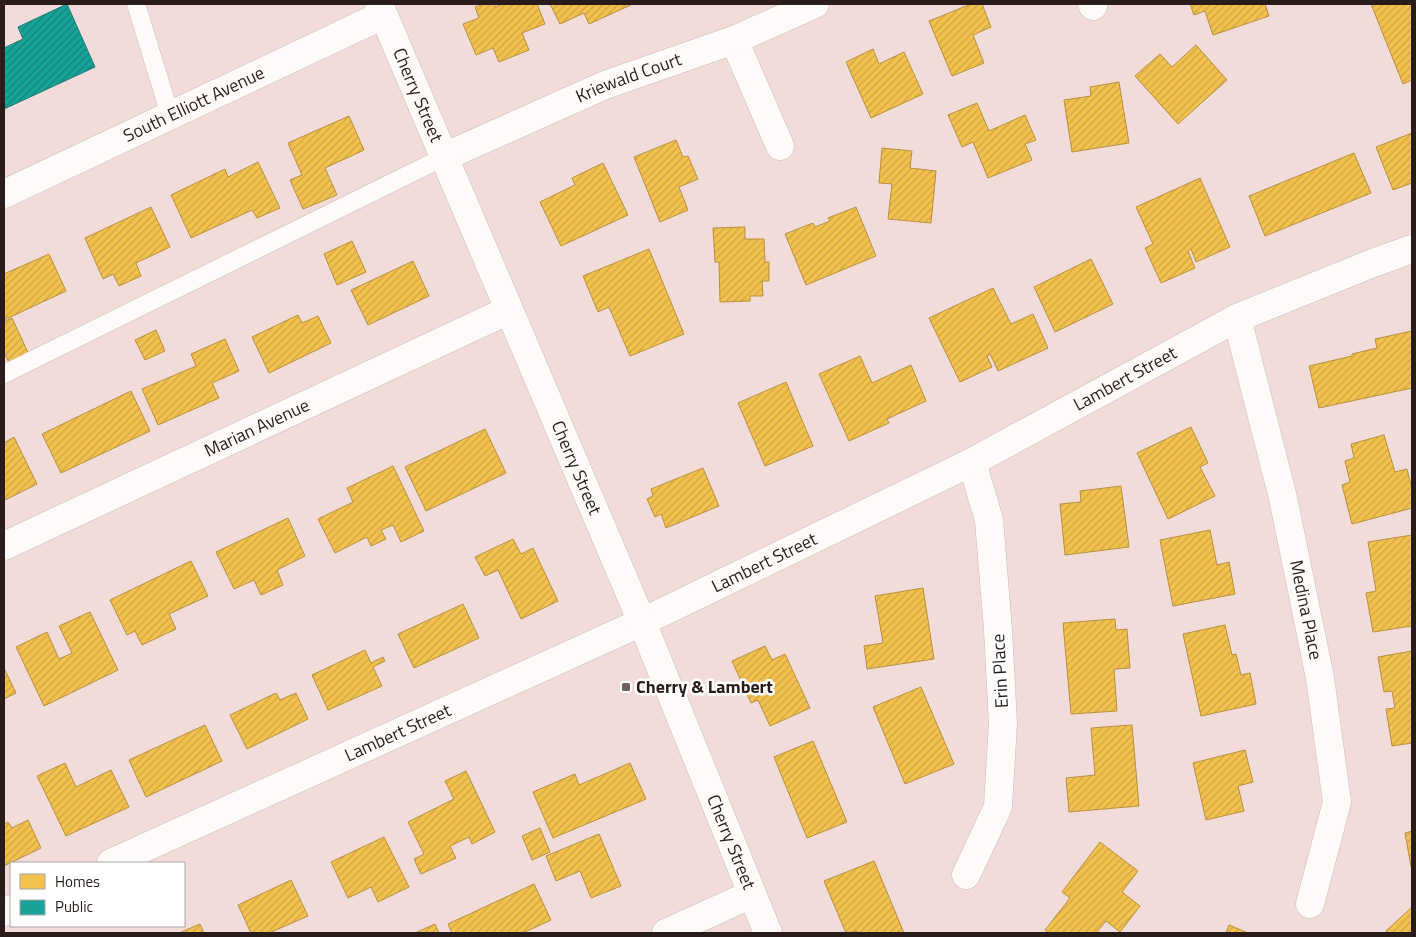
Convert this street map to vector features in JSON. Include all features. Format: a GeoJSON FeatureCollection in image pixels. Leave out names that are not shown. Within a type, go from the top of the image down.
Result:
{"type":"FeatureCollection","features":[{"type":"Feature","properties":{"kind":"street","name":"Kriewald Court"},"geometry":{"type":"LineString","coordinates":[[444,157],[604,85],[734,40],[815,4]]}},
{"type":"Feature","properties":{"kind":"street","name":"South Elliott Avenue"},"geometry":{"type":"LineString","coordinates":[[4,194],[170,115],[381,9]]}},
{"type":"Feature","properties":{"kind":"street","name":"Cherry Street"},"geometry":{"type":"LineString","coordinates":[[381,9],[642,622],[768,933]]}},
{"type":"Feature","properties":{"kind":"street"},"geometry":{"type":"LineString","coordinates":[[734,40],[780,146]]}},
{"type":"Feature","properties":{"kind":"street","name":"Lambert Street"},"geometry":{"type":"LineString","coordinates":[[113,862],[642,622],[972,462],[1237,318],[1412,249]]}},
{"type":"Feature","properties":{"kind":"street","name":"Marian Avenue"},"geometry":{"type":"LineString","coordinates":[[4,546],[510,310]]}},
{"type":"Feature","properties":{"kind":"street","name":"Medina Place"},"geometry":{"type":"LineString","coordinates":[[1237,318],[1283,498],[1318,668],[1337,802],[1310,904]]}},
{"type":"Feature","properties":{"kind":"street","name":"Erin Place"},"geometry":{"type":"LineString","coordinates":[[966,875],[998,807],[1003,723],[989,520],[972,462]]}},
{"type":"Feature","properties":{"kind":"street"},"geometry":{"type":"LineString","coordinates":[[666,933],[752,894]]}},
{"type":"Feature","properties":{"kind":"lane"},"geometry":{"type":"LineString","coordinates":[[136,4],[170,115]]}},
{"type":"Feature","properties":{"kind":"lane"},"geometry":{"type":"LineString","coordinates":[[4,374],[444,157]]}},
{"type":"Feature","properties":{"kind":"building: Homes"},"geometry":{"type":"Polygon","coordinates":[[[484,4],[494,4],[495,7],[503,4],[537,4],[545,24],[522,33],[529,50],[499,62],[493,48],[476,55],[463,24],[479,18],[475,7],[484,4]]]}},
{"type":"Feature","properties":{"kind":"building: Homes"},"geometry":{"type":"Polygon","coordinates":[[[550,4],[633,4],[589,24],[584,13],[560,24],[550,4]]]}},
{"type":"Feature","properties":{"kind":"building: Homes"},"geometry":{"type":"Polygon","coordinates":[[[971,4],[982,4],[991,27],[973,35],[984,63],[952,76],[929,21],[971,4]]]}},
{"type":"Feature","properties":{"kind":"building: Homes"},"geometry":{"type":"Polygon","coordinates":[[[1190,4],[1265,4],[1269,16],[1213,35],[1205,11],[1194,15],[1190,4]]]}},
{"type":"Feature","properties":{"kind":"building: Homes"},"geometry":{"type":"Polygon","coordinates":[[[1371,4],[1412,4],[1412,80],[1403,84],[1371,4]]]}},
{"type":"Feature","properties":{"kind":"building: Homes"},"geometry":{"type":"Polygon","coordinates":[[[1196,45],[1227,80],[1178,124],[1135,76],[1160,54],[1172,67],[1196,45]]]}},
{"type":"Feature","properties":{"kind":"building: Homes"},"geometry":{"type":"Polygon","coordinates":[[[873,49],[879,64],[904,52],[923,94],[871,118],[846,62],[873,49]]]}},
{"type":"Feature","properties":{"kind":"building: Homes"},"geometry":{"type":"Polygon","coordinates":[[[1119,82],[1129,143],[1072,152],[1064,100],[1091,96],[1090,87],[1119,82]]]}},
{"type":"Feature","properties":{"kind":"building: Homes"},"geometry":{"type":"Polygon","coordinates":[[[977,103],[989,131],[1025,115],[1036,140],[1025,144],[1032,160],[988,178],[973,142],[962,147],[948,115],[977,103]]]}},
{"type":"Feature","properties":{"kind":"building: Homes"},"geometry":{"type":"Polygon","coordinates":[[[349,116],[364,150],[325,168],[337,195],[303,209],[290,180],[302,175],[288,143],[349,116]]]}},
{"type":"Feature","properties":{"kind":"building: Homes"},"geometry":{"type":"Polygon","coordinates":[[[1412,133],[1412,183],[1393,190],[1376,147],[1412,133]]]}},
{"type":"Feature","properties":{"kind":"building: Homes"},"geometry":{"type":"Polygon","coordinates":[[[676,140],[683,157],[688,156],[698,179],[679,187],[688,210],[660,222],[634,157],[676,140]]]}},
{"type":"Feature","properties":{"kind":"building: Homes"},"geometry":{"type":"Polygon","coordinates":[[[882,148],[912,151],[910,168],[936,171],[931,223],[888,219],[892,184],[879,183],[882,148]]]}},
{"type":"Feature","properties":{"kind":"building: Homes"},"geometry":{"type":"Polygon","coordinates":[[[1354,153],[1371,193],[1265,236],[1249,196],[1354,153]]]}},
{"type":"Feature","properties":{"kind":"building: Homes"},"geometry":{"type":"Polygon","coordinates":[[[258,162],[280,208],[257,218],[252,210],[191,238],[171,195],[225,169],[228,177],[258,162]]]}},
{"type":"Feature","properties":{"kind":"building: Homes"},"geometry":{"type":"Polygon","coordinates":[[[603,163],[628,215],[561,246],[540,202],[575,185],[572,178],[603,163]]]}},
{"type":"Feature","properties":{"kind":"building: Homes"},"geometry":{"type":"Polygon","coordinates":[[[1200,178],[1230,247],[1196,262],[1191,249],[1188,251],[1195,268],[1161,283],[1145,248],[1153,244],[1136,207],[1200,178]]]}},
{"type":"Feature","properties":{"kind":"building: Homes"},"geometry":{"type":"Polygon","coordinates":[[[151,207],[170,247],[136,263],[141,276],[119,286],[113,274],[103,279],[85,238],[151,207]]]}},
{"type":"Feature","properties":{"kind":"building: Homes"},"geometry":{"type":"Polygon","coordinates":[[[856,207],[876,256],[806,285],[785,234],[813,223],[815,227],[830,221],[828,218],[856,207]]]}},
{"type":"Feature","properties":{"kind":"building: Homes"},"geometry":{"type":"Polygon","coordinates":[[[745,227],[745,239],[764,239],[765,262],[769,262],[769,281],[762,281],[763,296],[750,296],[750,301],[720,302],[719,262],[715,262],[713,228],[745,227]]]}},
{"type":"Feature","properties":{"kind":"building: Homes"},"geometry":{"type":"Polygon","coordinates":[[[352,241],[366,272],[337,285],[324,254],[352,241]]]}},
{"type":"Feature","properties":{"kind":"building: Homes"},"geometry":{"type":"Polygon","coordinates":[[[649,249],[684,334],[630,356],[609,307],[598,312],[583,276],[649,249]]]}},
{"type":"Feature","properties":{"kind":"building: Homes"},"geometry":{"type":"Polygon","coordinates":[[[49,254],[66,291],[4,320],[4,274],[49,254]]]}},
{"type":"Feature","properties":{"kind":"building: Homes"},"geometry":{"type":"Polygon","coordinates":[[[1091,259],[1113,304],[1055,332],[1034,287],[1091,259]]]}},
{"type":"Feature","properties":{"kind":"building: Homes"},"geometry":{"type":"Polygon","coordinates":[[[413,261],[429,296],[368,325],[351,290],[413,261]]]}},
{"type":"Feature","properties":{"kind":"building: Homes"},"geometry":{"type":"Polygon","coordinates":[[[993,288],[1011,324],[1033,314],[1048,348],[998,371],[990,354],[987,356],[992,367],[960,382],[929,318],[993,288]]]}},
{"type":"Feature","properties":{"kind":"building: Homes"},"geometry":{"type":"Polygon","coordinates":[[[298,315],[302,323],[318,316],[331,343],[269,373],[252,337],[298,315]]]}},
{"type":"Feature","properties":{"kind":"building: Homes"},"geometry":{"type":"Polygon","coordinates":[[[12,318],[31,359],[12,369],[4,352],[4,322],[12,318]]]}},
{"type":"Feature","properties":{"kind":"building: Homes"},"geometry":{"type":"Polygon","coordinates":[[[156,330],[165,351],[145,360],[135,340],[156,330]]]}},
{"type":"Feature","properties":{"kind":"building: Homes"},"geometry":{"type":"Polygon","coordinates":[[[1412,331],[1412,388],[1319,408],[1309,366],[1377,348],[1375,339],[1412,331]]]}},
{"type":"Feature","properties":{"kind":"building: Homes"},"geometry":{"type":"Polygon","coordinates":[[[225,339],[239,371],[212,383],[219,398],[158,425],[142,389],[196,366],[191,354],[225,339]]]}},
{"type":"Feature","properties":{"kind":"building: Homes"},"geometry":{"type":"Polygon","coordinates":[[[860,356],[872,383],[911,365],[926,401],[887,419],[889,423],[849,441],[819,374],[860,356]]]}},
{"type":"Feature","properties":{"kind":"building: Homes"},"geometry":{"type":"Polygon","coordinates":[[[786,382],[813,446],[765,466],[738,403],[786,382]]]}},
{"type":"Feature","properties":{"kind":"building: Homes"},"geometry":{"type":"Polygon","coordinates":[[[131,391],[150,431],[61,473],[42,434],[131,391]]]}},
{"type":"Feature","properties":{"kind":"building: Homes"},"geometry":{"type":"Polygon","coordinates":[[[1191,427],[1208,463],[1200,467],[1215,496],[1168,519],[1137,453],[1191,427]]]}},
{"type":"Feature","properties":{"kind":"building: Homes"},"geometry":{"type":"Polygon","coordinates":[[[485,429],[506,473],[426,511],[405,467],[485,429]]]}},
{"type":"Feature","properties":{"kind":"building: Homes"},"geometry":{"type":"Polygon","coordinates":[[[1384,435],[1395,472],[1407,469],[1412,489],[1412,508],[1352,524],[1342,485],[1350,482],[1345,461],[1354,458],[1351,444],[1384,435]]]}},
{"type":"Feature","properties":{"kind":"building: Homes"},"geometry":{"type":"Polygon","coordinates":[[[14,437],[37,484],[5,500],[4,443],[14,437]]]}},
{"type":"Feature","properties":{"kind":"building: Homes"},"geometry":{"type":"Polygon","coordinates":[[[393,466],[424,531],[401,542],[393,525],[381,530],[386,539],[371,546],[367,537],[335,553],[318,519],[353,502],[347,488],[393,466]]]}},
{"type":"Feature","properties":{"kind":"building: Homes"},"geometry":{"type":"Polygon","coordinates":[[[703,468],[719,506],[666,528],[661,514],[655,517],[647,499],[653,496],[651,489],[703,468]]]}},
{"type":"Feature","properties":{"kind":"building: Homes"},"geometry":{"type":"Polygon","coordinates":[[[1121,486],[1129,547],[1065,555],[1060,504],[1081,502],[1080,491],[1121,486]]]}},
{"type":"Feature","properties":{"kind":"building: Homes"},"geometry":{"type":"Polygon","coordinates":[[[288,518],[305,556],[277,570],[283,585],[261,595],[254,580],[234,589],[216,552],[288,518]]]}},
{"type":"Feature","properties":{"kind":"building: Homes"},"geometry":{"type":"Polygon","coordinates":[[[1210,530],[1217,565],[1229,562],[1235,594],[1173,606],[1160,540],[1210,530]]]}},
{"type":"Feature","properties":{"kind":"building: Homes"},"geometry":{"type":"Polygon","coordinates":[[[1412,535],[1412,626],[1373,632],[1366,593],[1376,591],[1368,542],[1412,535]]]}},
{"type":"Feature","properties":{"kind":"building: Homes"},"geometry":{"type":"Polygon","coordinates":[[[513,539],[521,554],[533,548],[558,601],[521,619],[498,570],[485,576],[475,557],[513,539]]]}},
{"type":"Feature","properties":{"kind":"building: Homes"},"geometry":{"type":"Polygon","coordinates":[[[191,561],[208,596],[169,614],[176,629],[142,645],[135,631],[127,635],[110,600],[191,561]]]}},
{"type":"Feature","properties":{"kind":"building: Homes"},"geometry":{"type":"Polygon","coordinates":[[[923,588],[934,659],[867,669],[864,646],[883,643],[875,596],[923,588]]]}},
{"type":"Feature","properties":{"kind":"building: Homes"},"geometry":{"type":"Polygon","coordinates":[[[463,604],[479,638],[414,668],[398,634],[463,604]]]}},
{"type":"Feature","properties":{"kind":"building: Homes"},"geometry":{"type":"Polygon","coordinates":[[[90,612],[118,670],[44,706],[16,647],[47,632],[59,659],[72,653],[59,626],[90,612]]]}},
{"type":"Feature","properties":{"kind":"building: Homes"},"geometry":{"type":"Polygon","coordinates":[[[1115,619],[1116,630],[1127,629],[1130,668],[1114,669],[1117,711],[1071,714],[1063,623],[1115,619]]]}},
{"type":"Feature","properties":{"kind":"building: Homes"},"geometry":{"type":"Polygon","coordinates":[[[1225,625],[1232,655],[1236,654],[1241,675],[1250,673],[1256,704],[1201,716],[1183,634],[1225,625]]]}},
{"type":"Feature","properties":{"kind":"building: Homes"},"geometry":{"type":"Polygon","coordinates":[[[765,646],[772,660],[785,654],[810,708],[770,726],[758,700],[751,703],[732,661],[765,646]]]}},
{"type":"Feature","properties":{"kind":"building: Homes"},"geometry":{"type":"Polygon","coordinates":[[[365,650],[371,663],[383,657],[385,661],[373,667],[382,686],[328,710],[312,675],[365,650]]]}},
{"type":"Feature","properties":{"kind":"building: Homes"},"geometry":{"type":"Polygon","coordinates":[[[1412,651],[1412,743],[1392,746],[1386,709],[1395,708],[1392,691],[1384,692],[1378,657],[1412,651]]]}},
{"type":"Feature","properties":{"kind":"building: Homes"},"geometry":{"type":"Polygon","coordinates":[[[4,668],[16,693],[4,699],[4,668]]]}},
{"type":"Feature","properties":{"kind":"building: Homes"},"geometry":{"type":"Polygon","coordinates":[[[921,687],[954,764],[905,784],[873,707],[921,687]]]}},
{"type":"Feature","properties":{"kind":"building: Homes"},"geometry":{"type":"Polygon","coordinates":[[[276,693],[280,700],[296,693],[308,719],[247,749],[230,715],[276,693]]]}},
{"type":"Feature","properties":{"kind":"building: Homes"},"geometry":{"type":"Polygon","coordinates":[[[205,725],[222,761],[146,797],[129,760],[205,725]]]}},
{"type":"Feature","properties":{"kind":"building: Homes"},"geometry":{"type":"Polygon","coordinates":[[[1132,725],[1139,806],[1069,812],[1066,778],[1095,775],[1091,728],[1132,725]]]}},
{"type":"Feature","properties":{"kind":"building: Homes"},"geometry":{"type":"Polygon","coordinates":[[[813,741],[847,822],[807,838],[774,757],[813,741]]]}},
{"type":"Feature","properties":{"kind":"building: Homes"},"geometry":{"type":"Polygon","coordinates":[[[1245,750],[1253,782],[1238,786],[1244,811],[1206,820],[1193,763],[1245,750]]]}},
{"type":"Feature","properties":{"kind":"building: Homes"},"geometry":{"type":"Polygon","coordinates":[[[65,763],[76,787],[111,770],[129,807],[66,836],[37,776],[65,763]]]}},
{"type":"Feature","properties":{"kind":"building: Homes"},"geometry":{"type":"Polygon","coordinates":[[[630,763],[646,799],[553,838],[533,792],[575,774],[579,785],[630,763]]]}},
{"type":"Feature","properties":{"kind":"building: Homes"},"geometry":{"type":"Polygon","coordinates":[[[466,771],[495,832],[472,844],[469,837],[450,846],[456,858],[421,874],[414,859],[424,854],[408,822],[454,799],[445,781],[466,771]]]}},
{"type":"Feature","properties":{"kind":"building: Homes"},"geometry":{"type":"Polygon","coordinates":[[[28,820],[41,848],[4,866],[4,824],[8,822],[12,828],[28,820]]]}},
{"type":"Feature","properties":{"kind":"building: Homes"},"geometry":{"type":"Polygon","coordinates":[[[540,828],[550,852],[532,860],[522,836],[540,828]]]}},
{"type":"Feature","properties":{"kind":"building: Homes"},"geometry":{"type":"Polygon","coordinates":[[[1412,831],[1412,867],[1411,867],[1405,833],[1412,831]]]}},
{"type":"Feature","properties":{"kind":"building: Homes"},"geometry":{"type":"Polygon","coordinates":[[[599,834],[621,886],[591,898],[580,871],[556,881],[546,856],[599,834]]]}},
{"type":"Feature","properties":{"kind":"building: Homes"},"geometry":{"type":"Polygon","coordinates":[[[384,837],[409,887],[378,902],[371,887],[348,898],[331,862],[384,837]]]}},
{"type":"Feature","properties":{"kind":"building: Homes"},"geometry":{"type":"Polygon","coordinates":[[[1100,842],[1138,871],[1122,892],[1140,906],[1120,932],[1106,921],[1096,933],[1049,933],[1045,930],[1070,898],[1062,892],[1100,842]]]}},
{"type":"Feature","properties":{"kind":"building: Homes"},"geometry":{"type":"Polygon","coordinates":[[[874,861],[904,933],[858,933],[857,931],[846,933],[824,881],[874,861]]]}},
{"type":"Feature","properties":{"kind":"building: Homes"},"geometry":{"type":"Polygon","coordinates":[[[291,880],[308,916],[269,933],[251,933],[238,905],[291,880]]]}},
{"type":"Feature","properties":{"kind":"building: Homes"},"geometry":{"type":"Polygon","coordinates":[[[534,884],[551,920],[523,933],[452,933],[448,924],[534,884]]]}},
{"type":"Feature","properties":{"kind":"building: Homes"},"geometry":{"type":"Polygon","coordinates":[[[1412,907],[1412,933],[1388,933],[1386,931],[1412,907]]]}},
{"type":"Feature","properties":{"kind":"building: Homes"},"geometry":{"type":"Polygon","coordinates":[[[200,924],[204,933],[179,933],[200,924]]]}},
{"type":"Feature","properties":{"kind":"building: Homes"},"geometry":{"type":"Polygon","coordinates":[[[435,924],[439,933],[415,933],[435,924]]]}},
{"type":"Feature","properties":{"kind":"building: Homes"},"geometry":{"type":"Polygon","coordinates":[[[1229,925],[1248,933],[1226,933],[1229,925]]]}},
{"type":"Feature","properties":{"kind":"building: Public"},"geometry":{"type":"Polygon","coordinates":[[[67,4],[95,67],[4,109],[4,48],[23,39],[18,27],[67,4]]]}},
{"type":"Feature","properties":{"kind":"place","name":"Cherry & Lambert"},"geometry":{"type":"Point","coordinates":[626,687]}}]}
